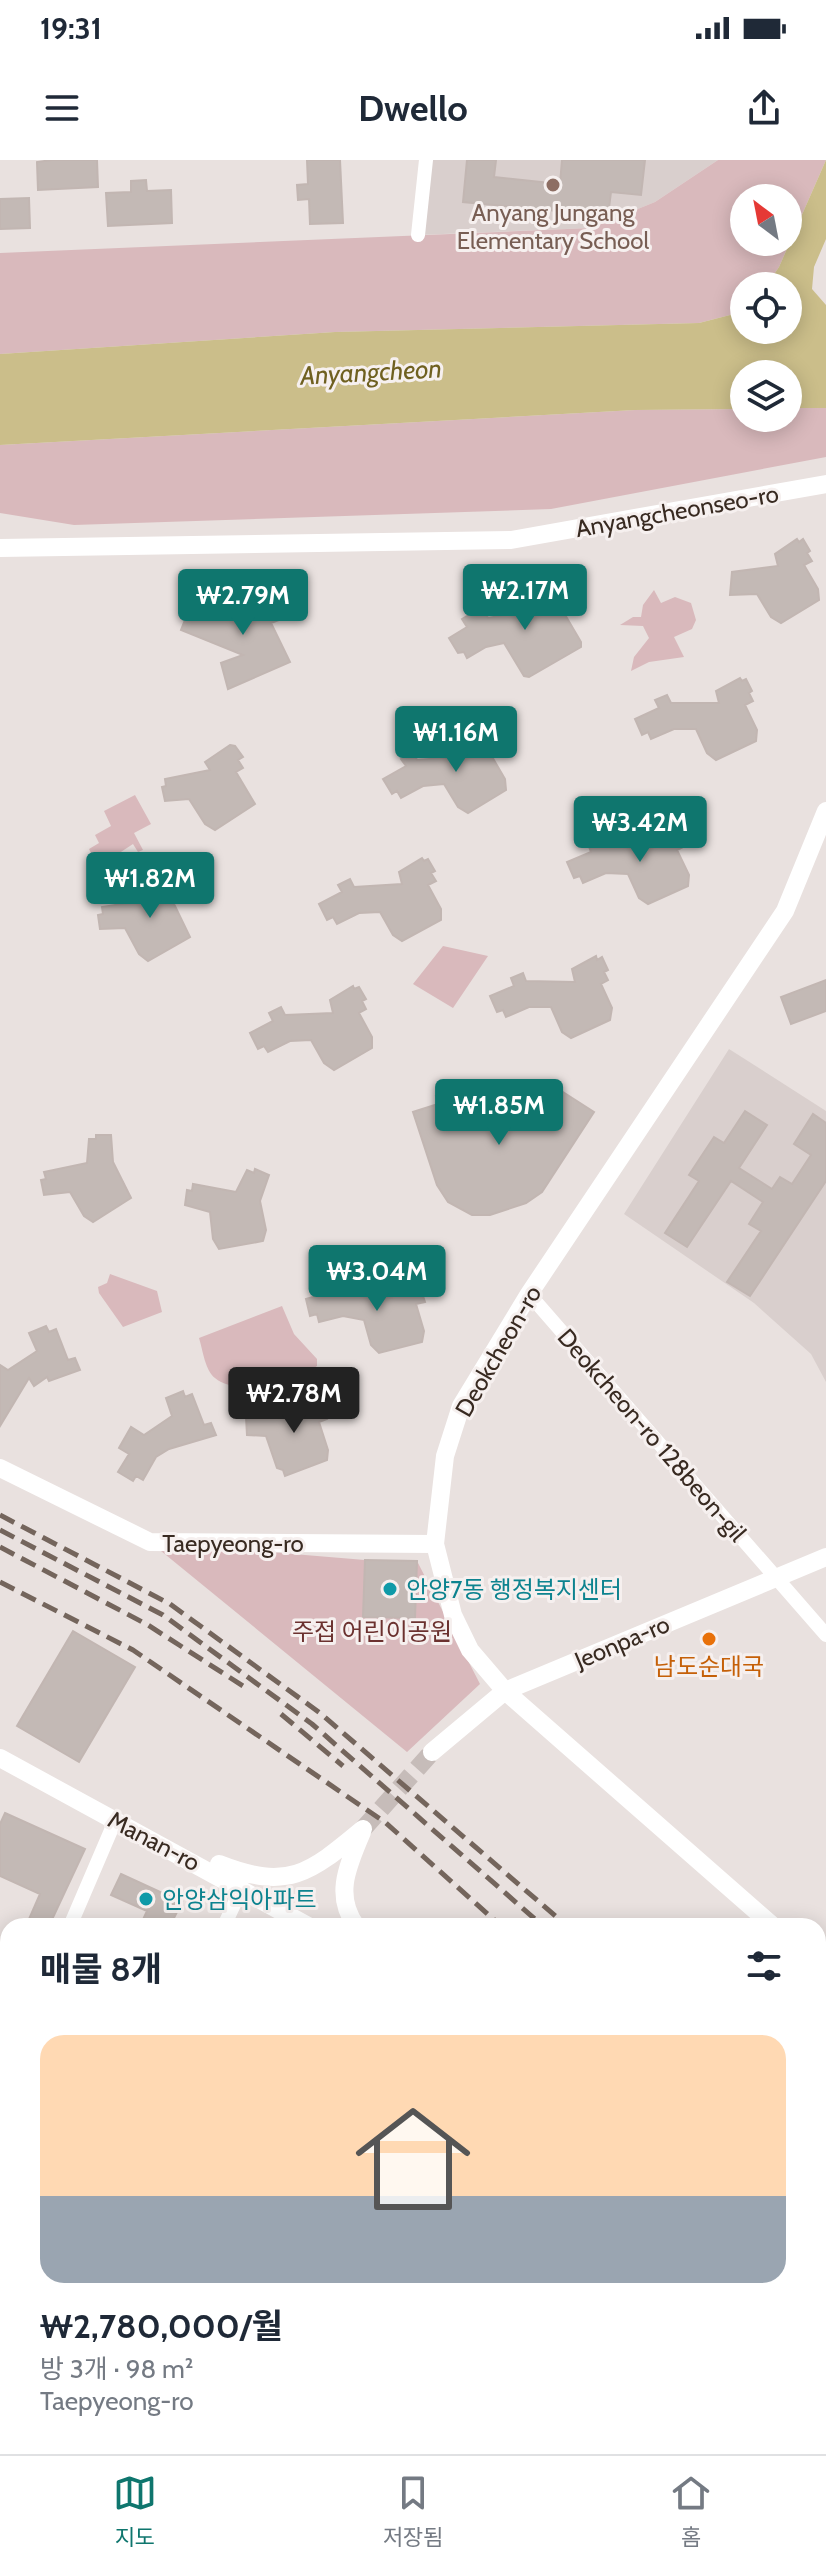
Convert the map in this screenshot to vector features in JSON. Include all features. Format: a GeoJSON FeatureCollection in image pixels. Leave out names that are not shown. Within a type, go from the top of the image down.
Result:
{"type":"FeatureCollection","features":[{"type":"Feature","properties":{"kind":"street"},"geometry":{"type":"LineString","coordinates":[[418,235],[426,160]]}},
{"type":"Feature","properties":{"kind":"street","name":"Anyangcheonseo-ro"},"geometry":{"type":"LineString","coordinates":[[0,548],[511,540],[826,484]]}},
{"type":"Feature","properties":{"kind":"street","name":"Deokcheon-ro"},"geometry":{"type":"LineString","coordinates":[[764,1918],[505,1691],[470,1650],[453,1615],[435,1544],[445,1456],[461,1406],[529,1294],[785,911],[826,811]]}},
{"type":"Feature","properties":{"kind":"street","name":"Deokcheon-ro 128beon-gil"},"geometry":{"type":"LineString","coordinates":[[529,1294],[826,1635]]}},
{"type":"Feature","properties":{"kind":"street","name":"Taepyeong-ro"},"geometry":{"type":"LineString","coordinates":[[0,1468],[150,1542],[435,1544]]}},
{"type":"Feature","properties":{"kind":"street","name":"Jeonpa-ro"},"geometry":{"type":"LineString","coordinates":[[432,1752],[505,1691],[826,1557]]}},
{"type":"Feature","properties":{"kind":"street","name":"Manan-ro"},"geometry":{"type":"LineString","coordinates":[[0,1758],[294,1918]]}},
{"type":"Feature","properties":{"kind":"street"},"geometry":{"type":"LineString","coordinates":[[73,1918],[115,1821]]}},
{"type":"Feature","properties":{"kind":"street"},"geometry":{"type":"LineString","coordinates":[[181,1856],[208,1859],[246,1874],[281,1880],[330,1856],[363,1829],[345,1874],[343,1895],[345,1911],[350,1918]]}},
{"type":"Feature","properties":{"kind":"street"},"geometry":{"type":"LineString","coordinates":[[228,1918],[242,1887]]}},
{"type":"Feature","properties":{"kind":"shaded area","name":"Anyang Jungang Elementary School"},"geometry":{"type":"Polygon","coordinates":[[[425,160],[718,160],[655,202],[591,228],[418,235],[425,160]]]}},
{"type":"Feature","properties":{"kind":"shaded area"},"geometry":{"type":"Polygon","coordinates":[[[729,1049],[826,1111],[826,1382],[811,1354],[754,1303],[624,1214],[729,1049]]]}},
{"type":"Feature","properties":{"kind":"green space"},"geometry":{"type":"Polygon","coordinates":[[[718,160],[826,160],[802,215],[802,184],[730,184],[730,256],[784,256],[776,272],[730,272],[730,315],[699,323],[335,332],[0,354],[0,253],[591,228],[655,202],[718,160]]]}},
{"type":"Feature","properties":{"kind":"green space"},"geometry":{"type":"Polygon","coordinates":[[[802,408],[826,408],[826,457],[551,509],[74,525],[0,513],[0,445],[635,410],[730,409],[730,432],[802,432],[802,408]]]}},
{"type":"Feature","properties":{"kind":"green space"},"geometry":{"type":"Polygon","coordinates":[[[654,590],[661,603],[675,597],[691,603],[696,620],[692,629],[674,637],[684,657],[649,662],[631,671],[634,657],[649,638],[643,626],[620,625],[633,617],[641,617],[643,605],[654,590]]]}},
{"type":"Feature","properties":{"kind":"green space"},"geometry":{"type":"Polygon","coordinates":[[[135,795],[151,824],[134,833],[143,850],[138,852],[133,844],[98,867],[89,849],[99,843],[95,835],[111,826],[104,811],[135,795]]]}},
{"type":"Feature","properties":{"kind":"green space"},"geometry":{"type":"Polygon","coordinates":[[[443,946],[488,956],[453,1008],[413,984],[443,946]]]}},
{"type":"Feature","properties":{"kind":"green space"},"geometry":{"type":"Polygon","coordinates":[[[110,1274],[157,1291],[162,1312],[123,1327],[99,1293],[98,1287],[107,1283],[110,1274]]]}},
{"type":"Feature","properties":{"kind":"green space"},"geometry":{"type":"Polygon","coordinates":[[[282,1306],[294,1334],[317,1359],[317,1366],[295,1377],[251,1387],[225,1384],[215,1378],[207,1365],[199,1338],[282,1306]]]}},
{"type":"Feature","properties":{"kind":"green space","name":"주접 어린이공원"},"geometry":{"type":"Polygon","coordinates":[[[150,1542],[365,1560],[417,1561],[480,1684],[407,1752],[150,1542]]]}},
{"type":"Feature","properties":{"kind":"water","name":"Anyangcheon"},"geometry":{"type":"Polygon","coordinates":[[[826,160],[826,239],[814,267],[812,289],[826,305],[826,408],[802,408],[802,360],[730,360],[730,409],[635,410],[0,445],[0,354],[335,332],[699,323],[730,315],[730,344],[802,344],[802,272],[776,272],[784,256],[802,256],[802,215],[826,160]]]}},
{"type":"Feature","properties":{"kind":"building"},"geometry":{"type":"Polygon","coordinates":[[[97,160],[98,187],[38,190],[37,162],[97,160]]]}},
{"type":"Feature","properties":{"kind":"building"},"geometry":{"type":"Polygon","coordinates":[[[307,160],[340,160],[343,223],[310,224],[309,199],[298,200],[297,185],[308,184],[307,160]]]}},
{"type":"Feature","properties":{"kind":"building"},"geometry":{"type":"Polygon","coordinates":[[[467,160],[496,160],[494,177],[560,184],[562,160],[645,160],[641,195],[611,192],[608,216],[463,202],[467,160]]]}},
{"type":"Feature","properties":{"kind":"building"},"geometry":{"type":"Polygon","coordinates":[[[146,180],[147,191],[171,190],[172,223],[108,226],[106,193],[131,192],[131,181],[146,180]]]}},
{"type":"Feature","properties":{"kind":"building"},"geometry":{"type":"Polygon","coordinates":[[[29,198],[30,228],[0,229],[0,199],[29,198]]]}},
{"type":"Feature","properties":{"kind":"building"},"geometry":{"type":"Polygon","coordinates":[[[797,539],[799,542],[803,539],[810,551],[807,553],[812,561],[804,565],[818,589],[819,600],[781,623],[771,617],[757,594],[730,595],[732,572],[778,566],[775,554],[797,539]]]}},
{"type":"Feature","properties":{"kind":"building"},"geometry":{"type":"Polygon","coordinates":[[[556,578],[572,596],[563,601],[568,610],[564,613],[581,647],[529,677],[524,676],[504,643],[486,647],[467,658],[464,652],[458,653],[449,638],[467,627],[462,619],[482,607],[488,618],[533,610],[529,602],[543,594],[539,588],[556,578]]]}},
{"type":"Feature","properties":{"kind":"building"},"geometry":{"type":"Polygon","coordinates":[[[274,589],[282,608],[275,612],[279,620],[271,623],[290,662],[228,689],[221,663],[243,655],[181,630],[191,605],[223,616],[255,602],[253,596],[274,589]]]}},
{"type":"Feature","properties":{"kind":"building"},"geometry":{"type":"Polygon","coordinates":[[[740,678],[742,681],[746,679],[752,691],[749,693],[753,701],[745,705],[757,730],[756,741],[716,760],[707,753],[696,729],[674,729],[651,739],[648,732],[642,735],[635,719],[659,708],[655,700],[667,695],[671,703],[719,703],[716,691],[740,678]]]}},
{"type":"Feature","properties":{"kind":"building"},"geometry":{"type":"Polygon","coordinates":[[[484,729],[486,732],[490,729],[497,741],[494,743],[499,751],[491,755],[505,779],[506,790],[468,813],[458,807],[444,784],[423,786],[401,798],[397,791],[392,794],[383,779],[406,766],[401,759],[413,752],[417,760],[466,756],[462,743],[484,729]]]}},
{"type":"Feature","properties":{"kind":"building"},"geometry":{"type":"Polygon","coordinates":[[[230,745],[235,746],[243,757],[238,760],[243,768],[236,772],[255,804],[215,830],[205,824],[189,799],[165,801],[162,787],[166,786],[165,779],[210,770],[205,762],[230,745]]]}},
{"type":"Feature","properties":{"kind":"building"},"geometry":{"type":"Polygon","coordinates":[[[673,822],[674,826],[679,824],[685,836],[681,838],[685,846],[677,850],[689,875],[688,886],[648,904],[639,898],[628,874],[606,873],[583,883],[580,876],[574,878],[567,862],[591,852],[588,844],[600,839],[604,847],[652,848],[649,835],[673,822]]]}},
{"type":"Feature","properties":{"kind":"building"},"geometry":{"type":"Polygon","coordinates":[[[422,858],[424,861],[428,859],[435,871],[431,873],[436,881],[428,885],[441,909],[441,920],[402,941],[393,935],[380,912],[359,913],[337,924],[333,917],[327,920],[319,904],[342,892],[338,885],[350,879],[354,887],[402,884],[399,872],[422,858]]]}},
{"type":"Feature","properties":{"kind":"building"},"geometry":{"type":"Polygon","coordinates":[[[168,877],[170,880],[174,878],[181,889],[176,892],[180,900],[174,904],[190,937],[148,961],[139,954],[125,928],[100,929],[98,915],[103,914],[102,907],[147,900],[143,892],[168,877]]]}},
{"type":"Feature","properties":{"kind":"building"},"geometry":{"type":"Polygon","coordinates":[[[596,956],[597,960],[602,957],[608,970],[604,972],[608,980],[601,984],[612,1008],[610,1020],[571,1038],[562,1032],[551,1007],[529,1007],[506,1017],[503,1010],[497,1012],[490,996],[514,986],[511,978],[523,973],[526,981],[575,982],[572,969],[596,956]]]}},
{"type":"Feature","properties":{"kind":"building"},"geometry":{"type":"Polygon","coordinates":[[[826,980],[826,1011],[791,1024],[781,997],[826,980]]]}},
{"type":"Feature","properties":{"kind":"building"},"geometry":{"type":"Polygon","coordinates":[[[353,986],[354,989],[359,987],[366,999],[362,1001],[366,1009],[359,1013],[372,1037],[372,1048],[334,1070],[324,1063],[311,1040],[290,1041],[268,1052],[264,1046],[258,1049],[250,1033],[273,1021],[269,1013],[281,1007],[285,1015],[333,1013],[330,1000],[353,986]]]}},
{"type":"Feature","properties":{"kind":"building"},"geometry":{"type":"Polygon","coordinates":[[[552,1085],[594,1112],[542,1192],[526,1203],[490,1215],[472,1215],[448,1202],[437,1185],[413,1112],[438,1104],[436,1096],[449,1093],[451,1102],[499,1108],[498,1096],[523,1086],[524,1089],[529,1088],[536,1110],[552,1085]]]}},
{"type":"Feature","properties":{"kind":"building"},"geometry":{"type":"Polygon","coordinates":[[[745,1111],[767,1125],[739,1168],[772,1189],[780,1177],[792,1184],[811,1155],[794,1144],[813,1114],[826,1123],[826,1181],[750,1296],[727,1282],[761,1231],[749,1224],[763,1202],[731,1181],[687,1247],[665,1233],[699,1181],[689,1175],[714,1137],[724,1143],[745,1111]]]}},
{"type":"Feature","properties":{"kind":"building"},"geometry":{"type":"Polygon","coordinates":[[[96,1135],[111,1135],[113,1162],[131,1198],[93,1222],[84,1216],[70,1192],[44,1195],[41,1180],[46,1179],[44,1172],[87,1163],[89,1139],[96,1139],[96,1135]]]}},
{"type":"Feature","properties":{"kind":"building"},"geometry":{"type":"Polygon","coordinates":[[[255,1169],[269,1175],[260,1201],[266,1230],[263,1241],[219,1249],[213,1239],[210,1212],[185,1205],[187,1190],[192,1191],[193,1184],[236,1192],[247,1170],[254,1173],[255,1169]]]}},
{"type":"Feature","properties":{"kind":"building"},"geometry":{"type":"Polygon","coordinates":[[[416,1276],[417,1280],[422,1279],[426,1292],[422,1293],[425,1302],[416,1304],[424,1331],[422,1342],[379,1353],[371,1345],[364,1320],[343,1316],[319,1322],[317,1314],[310,1316],[306,1299],[331,1292],[329,1284],[342,1281],[344,1290],[392,1298],[391,1285],[416,1276]]]}},
{"type":"Feature","properties":{"kind":"building"},"geometry":{"type":"Polygon","coordinates":[[[46,1326],[49,1332],[56,1329],[68,1360],[75,1358],[80,1370],[49,1381],[47,1377],[34,1386],[29,1378],[0,1426],[0,1365],[8,1370],[37,1351],[29,1333],[46,1326]]]}},
{"type":"Feature","properties":{"kind":"building"},"geometry":{"type":"Polygon","coordinates":[[[183,1391],[185,1397],[192,1394],[204,1425],[211,1423],[216,1435],[169,1449],[156,1457],[143,1480],[136,1476],[133,1481],[118,1472],[129,1454],[119,1448],[131,1427],[144,1435],[172,1416],[166,1398],[183,1391]]]}},
{"type":"Feature","properties":{"kind":"building"},"geometry":{"type":"Polygon","coordinates":[[[316,1396],[322,1397],[327,1410],[324,1411],[327,1419],[319,1422],[328,1450],[327,1460],[285,1476],[283,1470],[277,1468],[266,1436],[247,1435],[246,1417],[291,1415],[289,1407],[316,1396]]]}},
{"type":"Feature","properties":{"kind":"building","name":"안양7동 행정복지센터"},"geometry":{"type":"Polygon","coordinates":[[[365,1560],[417,1561],[415,1618],[363,1617],[365,1560]]]}},
{"type":"Feature","properties":{"kind":"building"},"geometry":{"type":"Polygon","coordinates":[[[73,1631],[135,1667],[79,1762],[17,1726],[73,1631]]]}},
{"type":"Feature","properties":{"kind":"building"},"geometry":{"type":"Polygon","coordinates":[[[5,1813],[85,1849],[53,1918],[30,1918],[40,1894],[0,1876],[0,1824],[5,1813]]]}},
{"type":"Feature","properties":{"kind":"building","name":"안양삼익아파트"},"geometry":{"type":"Polygon","coordinates":[[[121,1874],[182,1902],[174,1918],[144,1918],[147,1911],[111,1895],[121,1874]]]}},
{"type":"Feature","properties":{"kind":"tunnel"},"geometry":{"type":"LineString","coordinates":[[363,1829],[432,1752]]}},
{"type":"Feature","properties":{"kind":"railway"},"geometry":{"type":"LineString","coordinates":[[0,1515],[170,1604],[320,1713],[558,1918]]}},
{"type":"Feature","properties":{"kind":"railway"},"geometry":{"type":"LineString","coordinates":[[0,1530],[163,1615],[312,1724],[534,1918]]}},
{"type":"Feature","properties":{"kind":"railway"},"geometry":{"type":"LineString","coordinates":[[0,1547],[148,1625],[243,1686]]}},
{"type":"Feature","properties":{"kind":"railway"},"geometry":{"type":"LineString","coordinates":[[0,1582],[133,1650],[386,1823],[492,1918]]}},
{"type":"Feature","properties":{"kind":"railway"},"geometry":{"type":"LineString","coordinates":[[281,1714],[343,1766]]}},
{"type":"Feature","properties":{"kind":"place","name":"Anyang Jungang Elementary School"},"geometry":{"type":"Point","coordinates":[553,185]}},
{"type":"Feature","properties":{"kind":"place","name":"안양7동 행정복지센터"},"geometry":{"type":"Point","coordinates":[390,1589]}},
{"type":"Feature","properties":{"kind":"place","name":"남도순대국"},"geometry":{"type":"Point","coordinates":[709,1639]}},
{"type":"Feature","properties":{"kind":"place","name":"안양삼익아파트"},"geometry":{"type":"Point","coordinates":[146,1899]}}]}
